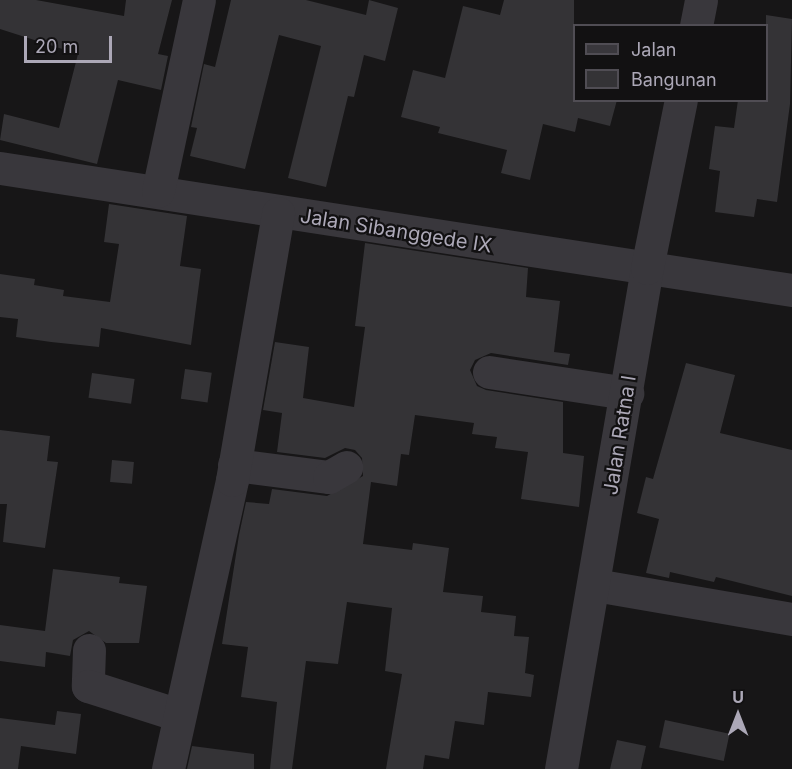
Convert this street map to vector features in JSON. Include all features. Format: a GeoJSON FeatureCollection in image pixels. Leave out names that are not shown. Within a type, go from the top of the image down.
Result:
{"type":"FeatureCollection","features":[{"type":"Feature","properties":{"kind":"street"},"geometry":{"type":"LineString","coordinates":[[158,191],[199,0]]}},
{"type":"Feature","properties":{"kind":"street"},"geometry":{"type":"LineString","coordinates":[[696,24],[701,0]]}},
{"type":"Feature","properties":{"kind":"street","name":"Jalan Ratna I"},"geometry":{"type":"LineString","coordinates":[[561,769],[595,585],[647,268],[681,102]]}},
{"type":"Feature","properties":{"kind":"street","name":"Jalan Sibanggede IX"},"geometry":{"type":"LineString","coordinates":[[0,168],[158,191],[278,213],[792,290]]}},
{"type":"Feature","properties":{"kind":"street"},"geometry":{"type":"LineString","coordinates":[[168,769],[234,465],[278,213]]}},
{"type":"Feature","properties":{"kind":"street"},"geometry":{"type":"LineString","coordinates":[[489,372],[627,393]]}},
{"type":"Feature","properties":{"kind":"street"},"geometry":{"type":"LineString","coordinates":[[234,465],[329,477],[346,467]]}},
{"type":"Feature","properties":{"kind":"street"},"geometry":{"type":"LineString","coordinates":[[595,585],[792,619]]}},
{"type":"Feature","properties":{"kind":"street"},"geometry":{"type":"LineString","coordinates":[[89,650],[88,686],[179,715]]}},
{"type":"Feature","properties":{"kind":"building"},"geometry":{"type":"Polygon","coordinates":[[[0,0],[36,0],[124,16],[126,0],[172,0],[158,54],[168,56],[161,90],[118,80],[97,164],[0,140],[4,114],[59,128],[78,54],[0,29],[0,0]]]}},
{"type":"Feature","properties":{"kind":"building"},"geometry":{"type":"Polygon","coordinates":[[[231,0],[306,0],[366,15],[369,0],[398,8],[385,61],[364,55],[354,97],[348,96],[326,187],[288,178],[321,46],[279,35],[245,169],[190,156],[197,128],[191,127],[204,64],[215,67],[231,0]]]}},
{"type":"Feature","properties":{"kind":"building"},"geometry":{"type":"Polygon","coordinates":[[[504,0],[574,0],[573,102],[616,102],[610,126],[578,118],[575,132],[543,124],[530,180],[501,173],[507,150],[438,133],[440,127],[401,117],[413,70],[445,78],[463,6],[500,15],[504,0]]]}},
{"type":"Feature","properties":{"kind":"building"},"geometry":{"type":"Polygon","coordinates":[[[766,15],[792,19],[790,104],[777,202],[757,199],[754,217],[715,212],[720,171],[709,169],[715,126],[734,128],[738,102],[768,102],[768,24],[766,24],[766,15]]]}},
{"type":"Feature","properties":{"kind":"building"},"geometry":{"type":"Polygon","coordinates":[[[109,204],[187,216],[180,266],[201,269],[191,345],[101,328],[99,347],[16,337],[18,319],[0,317],[0,274],[35,279],[34,285],[64,290],[63,296],[110,302],[119,244],[104,242],[109,204]]]}},
{"type":"Feature","properties":{"kind":"building"},"geometry":{"type":"Polygon","coordinates":[[[365,243],[528,268],[526,297],[560,301],[554,352],[570,354],[568,365],[491,353],[475,360],[470,370],[477,386],[486,390],[563,402],[563,453],[584,456],[579,507],[521,499],[528,452],[495,448],[497,437],[472,434],[474,423],[415,415],[409,455],[401,454],[397,486],[371,482],[363,544],[412,550],[413,543],[449,548],[443,592],[483,596],[481,612],[516,616],[514,636],[529,637],[525,673],[534,675],[531,697],[488,692],[484,725],[455,721],[449,759],[425,755],[423,769],[386,769],[402,674],[385,671],[392,608],[347,602],[338,664],[306,661],[292,769],[270,769],[277,702],[241,697],[248,647],[222,644],[239,535],[246,502],[269,504],[272,489],[327,496],[363,476],[362,458],[355,450],[345,448],[325,458],[277,452],[282,413],[263,410],[275,342],[309,347],[303,398],[354,407],[365,327],[355,326],[365,243]]]}},
{"type":"Feature","properties":{"kind":"building"},"geometry":{"type":"Polygon","coordinates":[[[686,363],[735,375],[720,433],[792,450],[792,596],[716,577],[714,582],[670,572],[669,578],[646,573],[659,519],[637,513],[646,477],[653,479],[686,363]]]}},
{"type":"Feature","properties":{"kind":"building"},"geometry":{"type":"Polygon","coordinates":[[[185,369],[212,373],[208,402],[181,399],[185,369]]]}},
{"type":"Feature","properties":{"kind":"building"},"geometry":{"type":"Polygon","coordinates":[[[92,373],[135,379],[131,404],[89,398],[92,373]]]}},
{"type":"Feature","properties":{"kind":"building"},"geometry":{"type":"Polygon","coordinates":[[[0,430],[50,436],[47,461],[58,462],[45,548],[3,542],[7,504],[0,504],[0,430]]]}},
{"type":"Feature","properties":{"kind":"building"},"geometry":{"type":"Polygon","coordinates":[[[112,460],[134,462],[132,484],[110,482],[112,460]]]}},
{"type":"Feature","properties":{"kind":"building"},"geometry":{"type":"Polygon","coordinates":[[[53,569],[120,577],[119,583],[147,586],[139,643],[106,643],[89,631],[73,640],[70,656],[46,652],[45,667],[0,661],[0,625],[45,631],[53,569]]]}},
{"type":"Feature","properties":{"kind":"building"},"geometry":{"type":"Polygon","coordinates":[[[57,711],[81,714],[76,754],[21,746],[18,769],[0,769],[0,718],[55,725],[57,711]]]}},
{"type":"Feature","properties":{"kind":"building"},"geometry":{"type":"Polygon","coordinates":[[[665,720],[730,734],[724,761],[659,747],[665,720]]]}},
{"type":"Feature","properties":{"kind":"building"},"geometry":{"type":"Polygon","coordinates":[[[617,740],[646,746],[641,769],[610,769],[617,740]]]}},
{"type":"Feature","properties":{"kind":"building"},"geometry":{"type":"Polygon","coordinates":[[[192,746],[254,754],[254,769],[187,769],[192,746]]]}}]}
